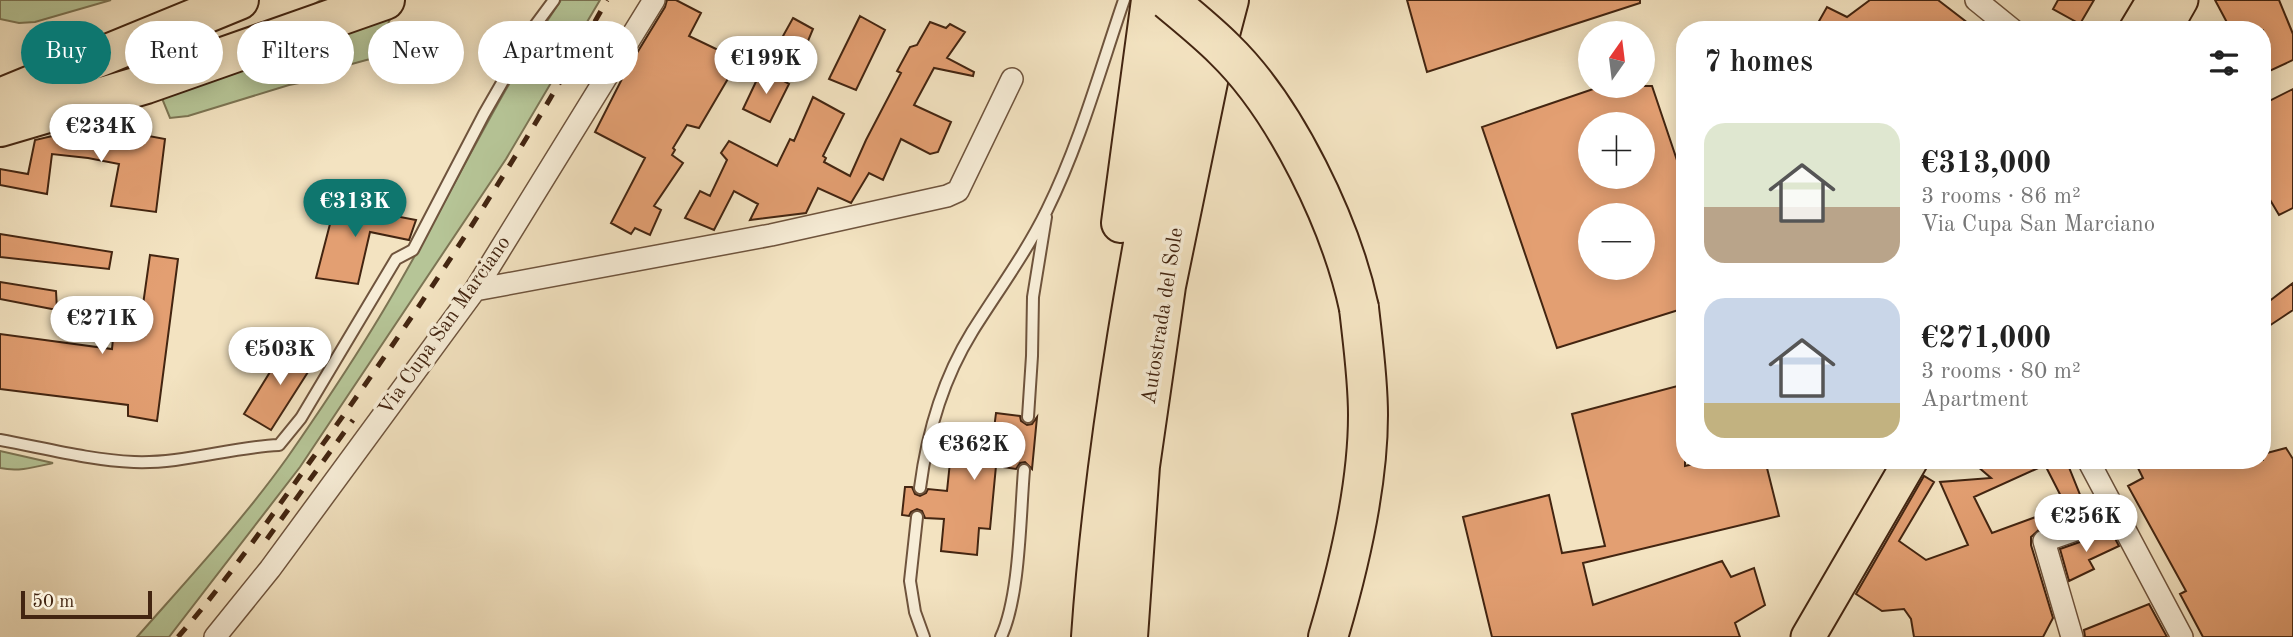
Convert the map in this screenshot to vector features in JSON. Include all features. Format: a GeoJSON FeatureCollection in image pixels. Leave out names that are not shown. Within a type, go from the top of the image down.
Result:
{"type":"FeatureCollection","features":[{"type":"Feature","properties":{"kind":"highway"},"geometry":{"type":"LineString","coordinates":[[0,98],[239,0]]}},
{"type":"Feature","properties":{"kind":"highway"},"geometry":{"type":"LineString","coordinates":[[0,127],[146,84],[385,0]]}},
{"type":"Feature","properties":{"kind":"highway"},"geometry":{"type":"LineString","coordinates":[[1102,507],[1096,395],[1151,0]]}},
{"type":"Feature","properties":{"kind":"highway"},"geometry":{"type":"LineString","coordinates":[[1168,0],[1225,50],[1252,81],[1284,126],[1327,209],[1352,275],[1359,308],[1367,392],[1365,466],[1348,563],[1328,637]]}},
{"type":"Feature","properties":{"kind":"highway","name":"Autostrada del Sole"},"geometry":{"type":"LineString","coordinates":[[1091,637],[1097,546],[1128,321],[1192,0]]}},
{"type":"Feature","properties":{"kind":"highway","name":"Autostrada del Sole"},"geometry":{"type":"LineString","coordinates":[[1128,637],[1140,466],[1166,286],[1210,72],[1228,0]]}},
{"type":"Feature","properties":{"kind":"main road"},"geometry":{"type":"LineString","coordinates":[[2141,21],[2154,0]]}},
{"type":"Feature","properties":{"kind":"main road"},"geometry":{"type":"LineString","coordinates":[[2169,21],[2181,0]]}},
{"type":"Feature","properties":{"kind":"main road"},"geometry":{"type":"LineString","coordinates":[[1786,637],[1882,469]]}},
{"type":"Feature","properties":{"kind":"main road"},"geometry":{"type":"LineString","coordinates":[[1808,637],[1906,469]]}},
{"type":"Feature","properties":{"kind":"street","name":"Via Cupa San Marciano"},"geometry":{"type":"LineString","coordinates":[[215,637],[270,569],[475,290],[654,0]]}},
{"type":"Feature","properties":{"kind":"street"},"geometry":{"type":"LineString","coordinates":[[1976,0],[2002,21]]}},
{"type":"Feature","properties":{"kind":"street"},"geometry":{"type":"LineString","coordinates":[[475,290],[771,235],[947,196],[958,191],[1012,79]]}},
{"type":"Feature","properties":{"kind":"street"},"geometry":{"type":"LineString","coordinates":[[2093,469],[2182,637]]}},
{"type":"Feature","properties":{"kind":"street"},"geometry":{"type":"LineString","coordinates":[[2072,637],[2044,541],[2118,514]]}},
{"type":"Feature","properties":{"kind":"lane"},"geometry":{"type":"LineString","coordinates":[[0,440],[135,462],[207,457],[260,446],[279,445],[301,418],[396,259],[413,250],[491,103],[534,27],[554,0]]}},
{"type":"Feature","properties":{"kind":"lane"},"geometry":{"type":"LineString","coordinates":[[920,488],[940,397],[971,334],[1005,283],[1047,210],[1075,144],[1124,0]]}},
{"type":"Feature","properties":{"kind":"lane"},"geometry":{"type":"LineString","coordinates":[[1028,417],[1033,297],[1047,210]]}},
{"type":"Feature","properties":{"kind":"lane"},"geometry":{"type":"LineString","coordinates":[[1001,637],[1007,625],[1015,576],[1024,470]]}},
{"type":"Feature","properties":{"kind":"lane"},"geometry":{"type":"LineString","coordinates":[[916,517],[910,581],[915,612],[924,637]]}},
{"type":"Feature","properties":{"kind":"green space"},"geometry":{"type":"Polygon","coordinates":[[[0,0],[111,0],[38,21],[19,23],[0,19],[0,0]]]}},
{"type":"Feature","properties":{"kind":"green space"},"geometry":{"type":"Polygon","coordinates":[[[321,0],[399,0],[389,21],[368,21],[368,60],[354,63],[354,21],[286,21],[321,0]]]}},
{"type":"Feature","properties":{"kind":"green space"},"geometry":{"type":"Polygon","coordinates":[[[561,0],[600,0],[588,21],[548,21],[561,0]]]}},
{"type":"Feature","properties":{"kind":"green space"},"geometry":{"type":"Polygon","coordinates":[[[237,50],[237,84],[294,84],[188,116],[170,118],[161,96],[181,84],[223,84],[223,59],[237,50]]]}},
{"type":"Feature","properties":{"kind":"green space"},"geometry":{"type":"Polygon","coordinates":[[[510,84],[550,84],[506,159],[300,467],[169,637],[137,637],[252,504],[287,458],[364,343],[510,84]]]}},
{"type":"Feature","properties":{"kind":"green space"},"geometry":{"type":"Polygon","coordinates":[[[0,451],[53,463],[20,469],[0,468],[0,451]]]}},
{"type":"Feature","properties":{"kind":"building"},"geometry":{"type":"Polygon","coordinates":[[[667,0],[676,0],[701,13],[689,36],[739,60],[699,128],[687,125],[673,148],[675,150],[672,155],[683,163],[654,206],[661,210],[650,235],[635,228],[631,234],[611,223],[645,158],[595,132],[619,84],[638,84],[638,51],[667,0]]]}},
{"type":"Feature","properties":{"kind":"building"},"geometry":{"type":"Polygon","coordinates":[[[1407,0],[1640,0],[1640,3],[1427,72],[1407,0]]]}},
{"type":"Feature","properties":{"kind":"building"},"geometry":{"type":"Polygon","coordinates":[[[1870,0],[1938,0],[1965,21],[1819,21],[1827,7],[1847,17],[1870,0]]]}},
{"type":"Feature","properties":{"kind":"building"},"geometry":{"type":"Polygon","coordinates":[[[2058,0],[2094,0],[2082,21],[2075,21],[2053,9],[2058,0]]]}},
{"type":"Feature","properties":{"kind":"building"},"geometry":{"type":"Polygon","coordinates":[[[2215,0],[2279,0],[2293,34],[2293,60],[2271,70],[2271,21],[2226,21],[2215,0]]]}},
{"type":"Feature","properties":{"kind":"building"},"geometry":{"type":"Polygon","coordinates":[[[860,16],[885,30],[856,90],[829,79],[860,16]]]}},
{"type":"Feature","properties":{"kind":"building"},"geometry":{"type":"Polygon","coordinates":[[[793,18],[813,29],[798,65],[773,54],[793,18]]]}},
{"type":"Feature","properties":{"kind":"building"},"geometry":{"type":"Polygon","coordinates":[[[930,22],[946,28],[950,24],[965,32],[947,58],[974,72],[973,76],[934,68],[914,105],[951,122],[938,152],[930,154],[901,139],[883,180],[869,173],[851,203],[818,188],[806,213],[750,220],[758,204],[734,191],[714,230],[685,218],[700,191],[710,196],[727,160],[721,153],[729,141],[777,166],[790,139],[794,141],[813,97],[844,114],[823,156],[826,158],[824,162],[850,176],[901,73],[897,71],[910,47],[917,45],[930,22]]]}},
{"type":"Feature","properties":{"kind":"building"},"geometry":{"type":"Polygon","coordinates":[[[762,69],[789,84],[770,122],[743,109],[762,69]]]}},
{"type":"Feature","properties":{"kind":"building"},"geometry":{"type":"Polygon","coordinates":[[[2293,89],[2293,208],[2279,215],[2271,202],[2271,100],[2293,89]]]}},
{"type":"Feature","properties":{"kind":"building"},"geometry":{"type":"Polygon","coordinates":[[[1578,94],[1578,98],[1656,98],[1676,157],[1676,311],[1557,348],[1482,127],[1578,94]]]}},
{"type":"Feature","properties":{"kind":"building"},"geometry":{"type":"Polygon","coordinates":[[[95,126],[165,139],[156,212],[111,206],[119,164],[88,158],[52,154],[47,194],[0,185],[0,169],[28,174],[35,140],[95,126]]]}},
{"type":"Feature","properties":{"kind":"building"},"geometry":{"type":"Polygon","coordinates":[[[334,196],[358,201],[358,209],[416,220],[409,240],[370,232],[358,284],[316,278],[334,196]]]}},
{"type":"Feature","properties":{"kind":"building"},"geometry":{"type":"Polygon","coordinates":[[[0,234],[112,252],[109,269],[0,257],[0,234]]]}},
{"type":"Feature","properties":{"kind":"building"},"geometry":{"type":"Polygon","coordinates":[[[150,255],[178,259],[157,421],[128,416],[128,405],[0,389],[0,334],[112,349],[115,318],[141,319],[150,255]]]}},
{"type":"Feature","properties":{"kind":"building"},"geometry":{"type":"Polygon","coordinates":[[[0,282],[56,291],[57,310],[0,299],[0,282]]]}},
{"type":"Feature","properties":{"kind":"building"},"geometry":{"type":"Polygon","coordinates":[[[2293,283],[2293,310],[2271,325],[2271,300],[2293,283]]]}},
{"type":"Feature","properties":{"kind":"building"},"geometry":{"type":"Polygon","coordinates":[[[288,343],[315,361],[271,430],[244,414],[288,343]]]}},
{"type":"Feature","properties":{"kind":"building"},"geometry":{"type":"Polygon","coordinates":[[[1676,386],[1676,469],[1767,469],[1779,516],[1583,563],[1593,605],[1722,561],[1731,577],[1754,568],[1765,605],[1735,623],[1740,637],[1492,637],[1463,517],[1549,495],[1562,553],[1605,546],[1572,414],[1676,386]]]}},
{"type":"Feature","properties":{"kind":"building"},"geometry":{"type":"Polygon","coordinates":[[[996,413],[1020,416],[1021,421],[1027,425],[1032,424],[1037,417],[1032,469],[1025,462],[1020,463],[1016,469],[996,466],[990,529],[979,528],[977,555],[941,551],[944,519],[925,518],[922,511],[917,509],[909,516],[902,515],[905,487],[912,487],[915,494],[920,496],[928,489],[947,491],[953,433],[993,437],[996,413]]]}},
{"type":"Feature","properties":{"kind":"building"},"geometry":{"type":"Polygon","coordinates":[[[2286,448],[2293,459],[2293,637],[2203,637],[2180,594],[2186,591],[2128,486],[2143,478],[2138,469],[2271,469],[2271,452],[2286,448]]]}},
{"type":"Feature","properties":{"kind":"building"},"geometry":{"type":"Polygon","coordinates":[[[1980,469],[2036,469],[1974,497],[1992,533],[2066,506],[2047,469],[2070,469],[2087,512],[2040,529],[2031,537],[2053,618],[2043,637],[1914,637],[1911,619],[1904,609],[1882,611],[1856,594],[1924,476],[1934,482],[1899,541],[1926,560],[1968,545],[1940,482],[1991,478],[1980,469]]]}},
{"type":"Feature","properties":{"kind":"building"},"geometry":{"type":"Polygon","coordinates":[[[2111,531],[2119,546],[2089,560],[2094,569],[2069,581],[2060,549],[2111,531]]]}},
{"type":"Feature","properties":{"kind":"building"},"geometry":{"type":"Polygon","coordinates":[[[2149,604],[2167,637],[2085,637],[2084,630],[2149,604]]]}},
{"type":"Feature","properties":{"kind":"railway"},"geometry":{"type":"LineString","coordinates":[[178,637],[247,550],[429,291],[503,176],[607,0]]}},
{"type":"Feature","properties":{"kind":"railway"},"geometry":{"type":"LineString","coordinates":[[267,539],[353,420]]}}]}
